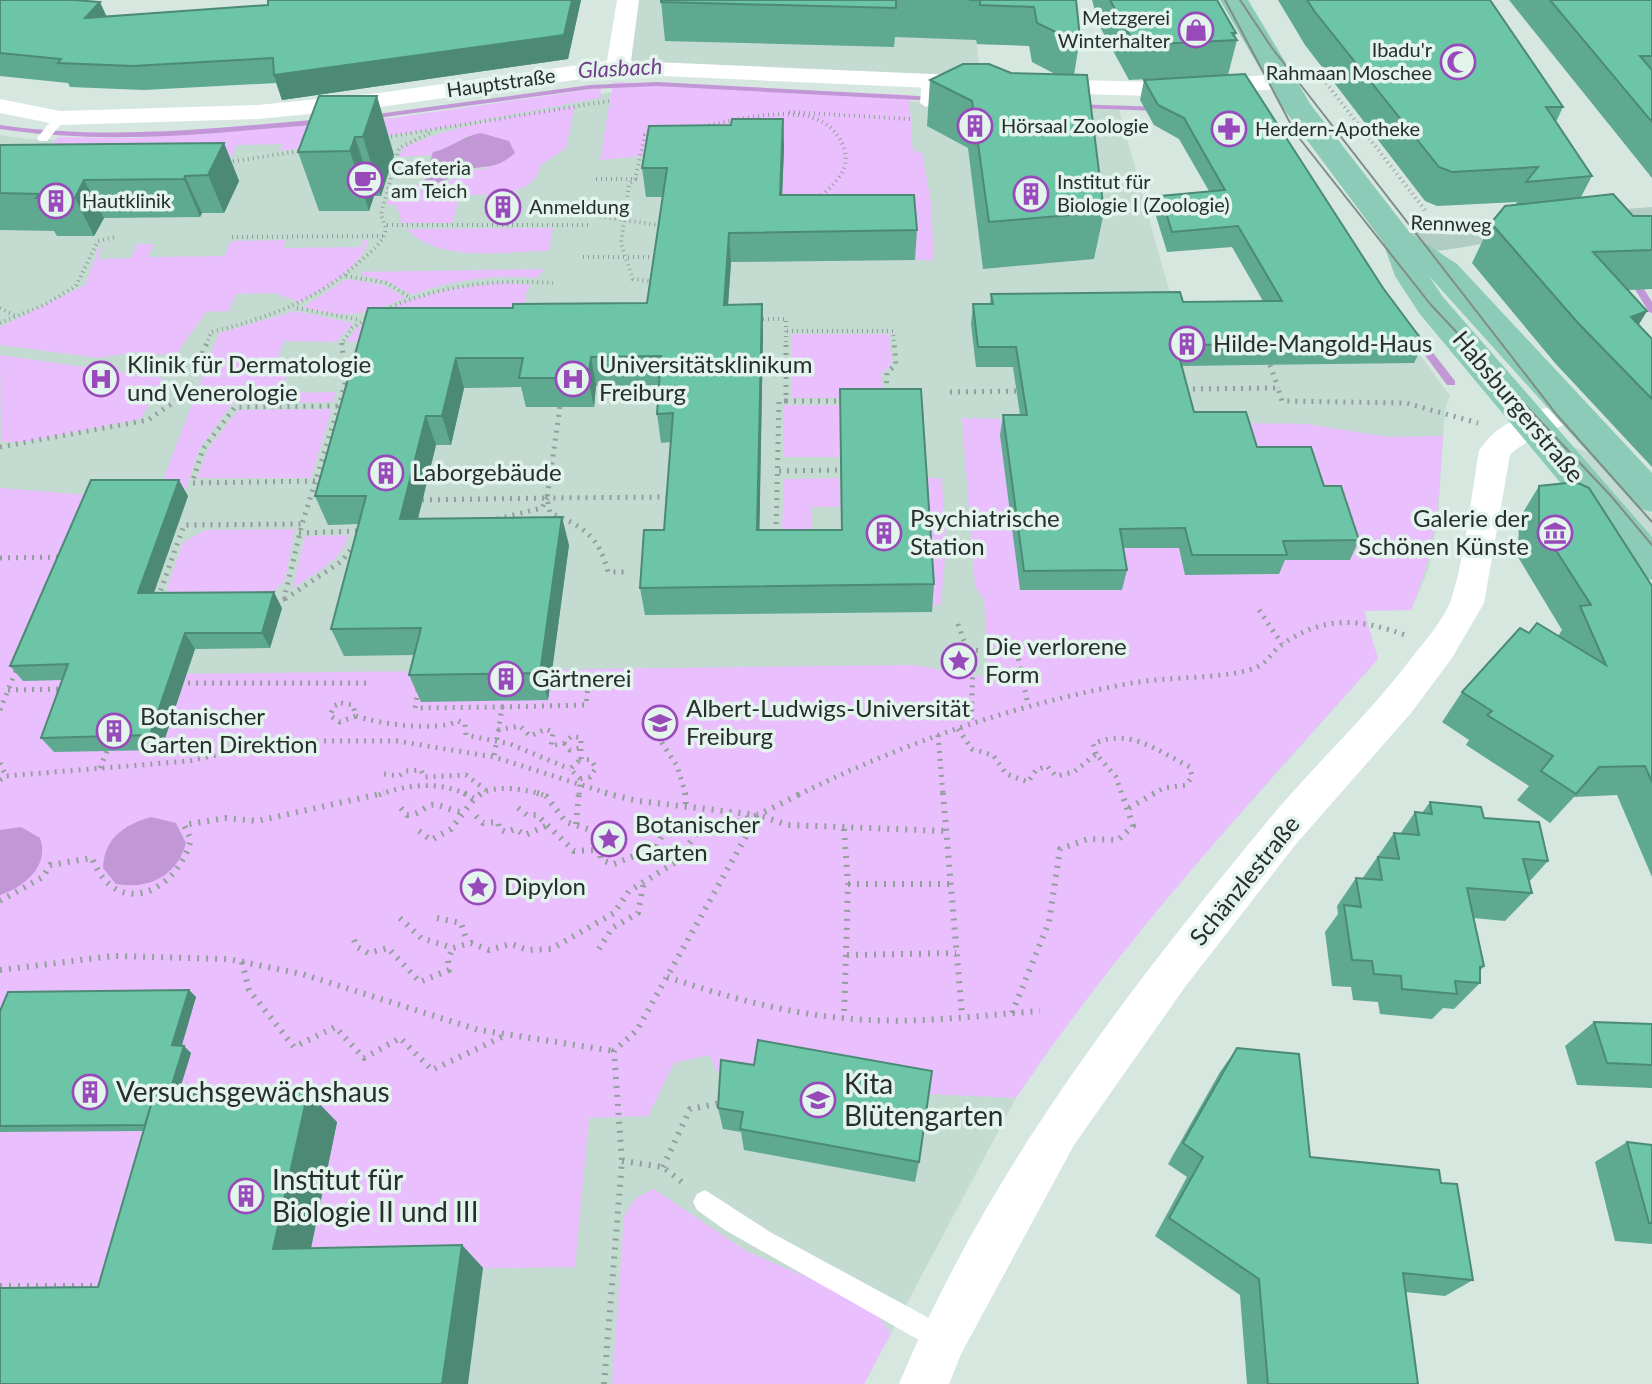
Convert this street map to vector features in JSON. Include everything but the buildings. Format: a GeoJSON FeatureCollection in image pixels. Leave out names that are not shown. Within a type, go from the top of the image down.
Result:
{"type":"FeatureCollection","features":[{"type":"Feature","properties":{"kind":"main road","name":"Habsburgerstraße"},"geometry":{"type":"LineString","coordinates":[[1234,0],[1290,95],[1390,230],[1412,276],[1519,430],[1652,565]]}},
{"type":"Feature","properties":{"kind":"main road","name":"Habsburgerstraße"},"geometry":{"type":"LineString","coordinates":[[1390,230],[1445,271],[1652,498]]}},
{"type":"Feature","properties":{"kind":"street"},"geometry":{"type":"LineString","coordinates":[[618,67],[628,0]]}},
{"type":"Feature","properties":{"kind":"street","name":"Hauptstraße"},"geometry":{"type":"LineString","coordinates":[[0,106],[51,129],[379,100],[618,67],[927,93],[1014,85],[1137,90],[1195,88],[1290,95]]}},
{"type":"Feature","properties":{"kind":"street","name":"Rennweg"},"geometry":{"type":"LineString","coordinates":[[1390,230],[1453,239],[1521,227],[1652,217]]}},
{"type":"Feature","properties":{"kind":"street","name":"Rennweg"},"geometry":{"type":"LineString","coordinates":[[1390,230],[1442,223],[1521,227]]}},
{"type":"Feature","properties":{"kind":"street"},"geometry":{"type":"LineString","coordinates":[[1519,430],[1571,411]]}},
{"type":"Feature","properties":{"kind":"street","name":"Schänzlestraße"},"geometry":{"type":"LineString","coordinates":[[924,1384],[942,1339],[1058,1129],[1160,986],[1282,832],[1398,703],[1440,648],[1467,603],[1495,451],[1519,430]]}},
{"type":"Feature","properties":{"kind":"lane"},"geometry":{"type":"LineString","coordinates":[[705,1202],[740,1229],[902,1313],[942,1339]]}},
{"type":"Feature","properties":{"kind":"path"},"geometry":{"type":"LineString","coordinates":[[1325,81],[1424,210],[1434,212],[1442,223]]}},
{"type":"Feature","properties":{"kind":"path"},"geometry":{"type":"LineString","coordinates":[[382,137],[432,132],[609,101]]}},
{"type":"Feature","properties":{"kind":"path"},"geometry":{"type":"LineString","coordinates":[[699,127],[777,113],[814,110],[919,120]]}},
{"type":"Feature","properties":{"kind":"path"},"geometry":{"type":"LineString","coordinates":[[777,113],[817,121],[830,127],[842,141],[846,165],[836,185],[811,204]]}},
{"type":"Feature","properties":{"kind":"path"},"geometry":{"type":"LineString","coordinates":[[0,447],[148,420],[171,410],[185,399],[211,332],[296,307],[345,276],[386,236],[387,225],[381,215],[399,148],[432,132]]}},
{"type":"Feature","properties":{"kind":"path"},"geometry":{"type":"LineString","coordinates":[[638,179],[645,135],[658,133]]}},
{"type":"Feature","properties":{"kind":"path"},"geometry":{"type":"LineString","coordinates":[[224,162],[314,148]]}},
{"type":"Feature","properties":{"kind":"path"},"geometry":{"type":"LineString","coordinates":[[596,179],[638,179]]}},
{"type":"Feature","properties":{"kind":"path"},"geometry":{"type":"LineString","coordinates":[[638,179],[629,184],[622,221],[621,257],[633,279],[657,282],[667,287]]}},
{"type":"Feature","properties":{"kind":"path"},"geometry":{"type":"LineString","coordinates":[[590,215],[667,226]]}},
{"type":"Feature","properties":{"kind":"path"},"geometry":{"type":"LineString","coordinates":[[387,225],[589,225]]}},
{"type":"Feature","properties":{"kind":"path"},"geometry":{"type":"LineString","coordinates":[[232,237],[386,236]]}},
{"type":"Feature","properties":{"kind":"path"},"geometry":{"type":"LineString","coordinates":[[0,323],[76,286],[98,241],[115,237]]}},
{"type":"Feature","properties":{"kind":"path"},"geometry":{"type":"LineString","coordinates":[[583,257],[661,257]]}},
{"type":"Feature","properties":{"kind":"path"},"geometry":{"type":"LineString","coordinates":[[345,276],[387,283],[411,298]]}},
{"type":"Feature","properties":{"kind":"path"},"geometry":{"type":"LineString","coordinates":[[284,599],[299,533],[345,383],[340,346],[363,320],[411,298],[473,281],[505,278],[553,283]]}},
{"type":"Feature","properties":{"kind":"path"},"geometry":{"type":"LineString","coordinates":[[296,307],[341,319],[363,320]]}},
{"type":"Feature","properties":{"kind":"path"},"geometry":{"type":"LineString","coordinates":[[0,308],[16,316]]}},
{"type":"Feature","properties":{"kind":"path"},"geometry":{"type":"LineString","coordinates":[[745,318],[786,319],[786,401]]}},
{"type":"Feature","properties":{"kind":"path"},"geometry":{"type":"LineString","coordinates":[[787,331],[893,331],[896,365],[887,372],[888,389],[878,401]]}},
{"type":"Feature","properties":{"kind":"path"},"geometry":{"type":"LineString","coordinates":[[1270,365],[1282,401],[1407,400],[1519,430]]}},
{"type":"Feature","properties":{"kind":"path"},"geometry":{"type":"LineString","coordinates":[[1184,389],[1278,388]]}},
{"type":"Feature","properties":{"kind":"path"},"geometry":{"type":"LineString","coordinates":[[950,392],[1028,391]]}},
{"type":"Feature","properties":{"kind":"path"},"geometry":{"type":"LineString","coordinates":[[764,533],[778,532],[779,401],[846,401],[846,409]]}},
{"type":"Feature","properties":{"kind":"path"},"geometry":{"type":"LineString","coordinates":[[315,481],[192,483],[203,449],[235,407],[350,406]]}},
{"type":"Feature","properties":{"kind":"path"},"geometry":{"type":"LineString","coordinates":[[483,523],[542,508],[547,498],[560,407]]}},
{"type":"Feature","properties":{"kind":"path"},"geometry":{"type":"LineString","coordinates":[[779,471],[840,470]]}},
{"type":"Feature","properties":{"kind":"path"},"geometry":{"type":"LineString","coordinates":[[422,500],[673,497]]}},
{"type":"Feature","properties":{"kind":"path"},"geometry":{"type":"LineString","coordinates":[[547,498],[550,513],[591,529],[603,549],[608,572],[629,572]]}},
{"type":"Feature","properties":{"kind":"path"},"geometry":{"type":"LineString","coordinates":[[173,599],[159,595],[184,525],[302,524]]}},
{"type":"Feature","properties":{"kind":"path"},"geometry":{"type":"LineString","coordinates":[[263,602],[284,599],[342,561],[353,550],[358,531]]}},
{"type":"Feature","properties":{"kind":"path"},"geometry":{"type":"LineString","coordinates":[[299,533],[374,531]]}},
{"type":"Feature","properties":{"kind":"path"},"geometry":{"type":"LineString","coordinates":[[0,558],[64,557],[60,567]]}},
{"type":"Feature","properties":{"kind":"path"},"geometry":{"type":"LineString","coordinates":[[1259,610],[1282,644]]}},
{"type":"Feature","properties":{"kind":"path"},"geometry":{"type":"LineString","coordinates":[[354,940],[357,947],[368,953],[388,948],[395,953],[408,976],[420,982],[449,970],[448,959],[453,948],[467,941],[480,943],[489,950],[511,944],[528,950],[551,949],[614,913],[629,891],[676,862],[696,834],[758,815],[867,761],[938,735],[1028,705],[1134,683],[1241,672],[1267,664],[1282,644],[1324,624],[1367,621],[1440,648]]}},
{"type":"Feature","properties":{"kind":"path"},"geometry":{"type":"LineString","coordinates":[[958,624],[973,666],[971,724]]}},
{"type":"Feature","properties":{"kind":"path"},"geometry":{"type":"LineString","coordinates":[[968,650],[1017,652],[1028,705]]}},
{"type":"Feature","properties":{"kind":"path"},"geometry":{"type":"LineString","coordinates":[[0,710],[20,662]]}},
{"type":"Feature","properties":{"kind":"path"},"geometry":{"type":"LineString","coordinates":[[424,687],[419,686],[415,708],[586,705],[589,678]]}},
{"type":"Feature","properties":{"kind":"path"},"geometry":{"type":"LineString","coordinates":[[176,682],[370,683]]}},
{"type":"Feature","properties":{"kind":"path"},"geometry":{"type":"LineString","coordinates":[[8,690],[74,687]]}},
{"type":"Feature","properties":{"kind":"path"},"geometry":{"type":"LineString","coordinates":[[356,716],[353,705],[341,703],[334,706],[330,716],[340,722],[356,716],[381,724],[390,721],[444,728],[458,721],[465,724],[466,735],[496,740],[570,769],[580,779]]}},
{"type":"Feature","properties":{"kind":"path"},"geometry":{"type":"LineString","coordinates":[[494,757],[502,707]]}},
{"type":"Feature","properties":{"kind":"path"},"geometry":{"type":"LineString","coordinates":[[498,730],[520,726],[530,736],[546,729],[553,732],[551,746],[577,736],[583,743],[579,748],[570,750],[564,743]]}},
{"type":"Feature","properties":{"kind":"path"},"geometry":{"type":"LineString","coordinates":[[653,729],[677,764],[687,787],[686,808]]}},
{"type":"Feature","properties":{"kind":"path"},"geometry":{"type":"LineString","coordinates":[[958,729],[972,749],[993,755],[1004,776],[1017,781],[1028,782],[1036,770],[1047,766],[1056,776],[1074,772],[1096,754]]}},
{"type":"Feature","properties":{"kind":"path"},"geometry":{"type":"LineString","coordinates":[[938,735],[962,1015]]}},
{"type":"Feature","properties":{"kind":"path"},"geometry":{"type":"LineString","coordinates":[[1012,1013],[1049,922],[1060,849],[1075,840],[1092,837],[1118,840],[1133,826],[1116,777],[1096,754],[1093,744],[1100,739],[1137,738],[1190,767],[1192,777],[1186,785],[1164,788],[1129,808]]}},
{"type":"Feature","properties":{"kind":"path"},"geometry":{"type":"LineString","coordinates":[[0,763],[3,778],[189,761],[281,741],[397,741],[494,757],[579,787],[686,808],[758,815],[788,825],[948,831]]}},
{"type":"Feature","properties":{"kind":"path"},"geometry":{"type":"LineString","coordinates":[[579,748],[581,759]]}},
{"type":"Feature","properties":{"kind":"path"},"geometry":{"type":"LineString","coordinates":[[100,768],[107,751]]}},
{"type":"Feature","properties":{"kind":"path"},"geometry":{"type":"LineString","coordinates":[[570,769],[581,759],[591,760],[596,768],[590,777],[580,779]]}},
{"type":"Feature","properties":{"kind":"path"},"geometry":{"type":"LineString","coordinates":[[384,774],[399,776],[406,771],[421,770],[424,777],[441,777],[468,773],[478,779],[486,790]]}},
{"type":"Feature","properties":{"kind":"path"},"geometry":{"type":"LineString","coordinates":[[576,824],[580,779]]}},
{"type":"Feature","properties":{"kind":"path"},"geometry":{"type":"LineString","coordinates":[[0,901],[43,877],[50,865],[92,858],[96,875],[107,886],[126,893],[146,892],[172,878],[185,862],[191,840],[184,825],[225,818],[257,821],[286,816],[373,798],[398,787],[414,785],[458,790],[474,799]]}},
{"type":"Feature","properties":{"kind":"path"},"geometry":{"type":"LineString","coordinates":[[419,831],[431,840],[442,838],[457,825],[474,799],[486,790],[504,788],[546,796],[566,822],[597,832],[597,850],[601,860],[614,864],[656,847],[662,835],[658,825],[635,822]]}},
{"type":"Feature","properties":{"kind":"path"},"geometry":{"type":"LineString","coordinates":[[401,808],[407,815],[418,815],[432,805],[441,805],[450,812],[463,812]]}},
{"type":"Feature","properties":{"kind":"path"},"geometry":{"type":"LineString","coordinates":[[518,808],[527,815],[537,815],[546,826],[569,842],[574,851],[597,850]]}},
{"type":"Feature","properties":{"kind":"path"},"geometry":{"type":"LineString","coordinates":[[614,1051],[637,1030],[758,815]]}},
{"type":"Feature","properties":{"kind":"path"},"geometry":{"type":"LineString","coordinates":[[476,816],[483,823],[498,822],[499,829],[506,832],[515,829],[525,835],[546,826]]}},
{"type":"Feature","properties":{"kind":"path"},"geometry":{"type":"LineString","coordinates":[[844,829],[848,884],[844,1018]]}},
{"type":"Feature","properties":{"kind":"path"},"geometry":{"type":"LineString","coordinates":[[656,847],[676,862]]}},
{"type":"Feature","properties":{"kind":"path"},"geometry":{"type":"LineString","coordinates":[[599,949],[612,928],[630,924],[637,916],[644,880]]}},
{"type":"Feature","properties":{"kind":"path"},"geometry":{"type":"LineString","coordinates":[[848,884],[950,884]]}},
{"type":"Feature","properties":{"kind":"path"},"geometry":{"type":"LineString","coordinates":[[400,918],[421,938],[453,948]]}},
{"type":"Feature","properties":{"kind":"path"},"geometry":{"type":"LineString","coordinates":[[437,918],[461,923],[467,941]]}},
{"type":"Feature","properties":{"kind":"path"},"geometry":{"type":"LineString","coordinates":[[847,955],[956,953]]}},
{"type":"Feature","properties":{"kind":"path"},"geometry":{"type":"LineString","coordinates":[[0,970],[73,959],[202,956],[300,973],[394,1005],[506,1035],[614,1051]]}},
{"type":"Feature","properties":{"kind":"path"},"geometry":{"type":"LineString","coordinates":[[242,962],[249,990],[294,1047],[335,1027],[364,1058],[400,1038],[432,1070],[506,1035]]}},
{"type":"Feature","properties":{"kind":"path"},"geometry":{"type":"LineString","coordinates":[[666,977],[704,991],[844,1018],[901,1020],[1040,1011]]}},
{"type":"Feature","properties":{"kind":"path"},"geometry":{"type":"LineString","coordinates":[[604,1384],[622,1161],[614,1051]]}},
{"type":"Feature","properties":{"kind":"path"},"geometry":{"type":"LineString","coordinates":[[663,1167],[690,1109],[726,1102]]}},
{"type":"Feature","properties":{"kind":"path"},"geometry":{"type":"LineString","coordinates":[[622,1161],[663,1167],[705,1202]]}},
{"type":"Feature","properties":{"kind":"path"},"geometry":{"type":"LineString","coordinates":[[0,1286],[121,1286]]}},
{"type":"Feature","properties":{"kind":"shaded area"},"geometry":{"type":"Polygon","coordinates":[[[633,0],[1019,0],[1012,45],[977,45],[980,77],[621,61],[633,0]]]}},
{"type":"Feature","properties":{"kind":"shaded area"},"geometry":{"type":"Polygon","coordinates":[[[613,82],[909,95],[913,151],[922,152],[931,203],[934,260],[915,260],[913,225],[745,225],[651,155],[600,160],[613,82]]]}},
{"type":"Feature","properties":{"kind":"shaded area"},"geometry":{"type":"Polygon","coordinates":[[[601,88],[600,98],[448,127],[280,151],[283,144],[237,145],[231,159],[166,160],[50,146],[58,137],[134,138],[392,118],[601,88]]]}},
{"type":"Feature","properties":{"kind":"shaded area","name":"Albert-Ludwigs-Universität Freiburg"},"geometry":{"type":"Polygon","coordinates":[[[632,90],[1119,110],[1174,308],[1385,307],[1450,396],[1445,408],[1438,518],[1428,570],[1411,610],[1364,611],[1378,659],[1158,906],[1061,1031],[1016,1098],[864,1384],[0,1384],[0,135],[26,139],[105,141],[388,120],[632,90]]]}},
{"type":"Feature","properties":{"kind":"shaded area"},"geometry":{"type":"Polygon","coordinates":[[[575,106],[566,148],[540,166],[529,184],[508,192],[460,196],[452,223],[402,223],[396,205],[387,205],[393,187],[450,181],[469,169],[485,169],[465,136],[453,148],[432,155],[399,157],[402,148],[465,127],[575,106]]]}},
{"type":"Feature","properties":{"kind":"shaded area"},"geometry":{"type":"Polygon","coordinates":[[[481,133],[509,141],[515,153],[496,165],[466,170],[443,181],[424,182],[433,152],[481,133]]]}},
{"type":"Feature","properties":{"kind":"shaded area"},"geometry":{"type":"Polygon","coordinates":[[[553,228],[549,251],[493,253],[437,247],[407,229],[553,228]]]}},
{"type":"Feature","properties":{"kind":"shaded area"},"geometry":{"type":"Polygon","coordinates":[[[286,240],[283,248],[361,247],[364,240],[368,240],[350,268],[300,302],[274,293],[236,294],[229,311],[206,312],[175,356],[136,352],[99,358],[0,345],[0,327],[85,285],[99,247],[102,247],[98,259],[131,258],[137,244],[154,244],[148,257],[224,256],[231,241],[286,240]]]}},
{"type":"Feature","properties":{"kind":"shaded area"},"geometry":{"type":"Polygon","coordinates":[[[544,269],[537,278],[473,279],[411,295],[389,282],[361,275],[361,272],[544,269]]]}},
{"type":"Feature","properties":{"kind":"shaded area"},"geometry":{"type":"Polygon","coordinates":[[[346,279],[384,285],[406,298],[355,314],[303,307],[346,279]]]}},
{"type":"Feature","properties":{"kind":"shaded area"},"geometry":{"type":"Polygon","coordinates":[[[505,283],[531,285],[525,294],[525,306],[377,342],[346,342],[375,315],[395,306],[441,292],[505,283]]]}},
{"type":"Feature","properties":{"kind":"shaded area"},"geometry":{"type":"Polygon","coordinates":[[[295,311],[354,323],[336,342],[284,341],[276,363],[290,364],[281,393],[336,392],[333,402],[232,404],[199,449],[184,496],[157,496],[219,333],[295,311]]]}},
{"type":"Feature","properties":{"kind":"shaded area"},"geometry":{"type":"Polygon","coordinates":[[[791,334],[889,334],[892,364],[881,374],[883,388],[875,398],[791,398],[791,334]]]}},
{"type":"Feature","properties":{"kind":"shaded area"},"geometry":{"type":"Polygon","coordinates":[[[0,355],[163,378],[141,419],[25,442],[1,442],[0,355]]]}},
{"type":"Feature","properties":{"kind":"shaded area"},"geometry":{"type":"Polygon","coordinates":[[[784,405],[841,405],[840,457],[783,457],[784,405]]]}},
{"type":"Feature","properties":{"kind":"shaded area"},"geometry":{"type":"Polygon","coordinates":[[[332,409],[311,478],[197,478],[208,449],[238,410],[332,409]]]}},
{"type":"Feature","properties":{"kind":"shaded area","name":"Botanischer Garten"},"geometry":{"type":"Polygon","coordinates":[[[962,418],[1307,424],[1388,437],[1443,436],[1438,504],[1431,546],[1411,610],[1364,611],[1378,659],[1189,872],[1099,983],[1016,1098],[927,1094],[761,1064],[717,1071],[709,1055],[674,1063],[648,1116],[589,1118],[575,1267],[306,1271],[141,1308],[0,1310],[0,488],[101,496],[88,675],[913,665],[989,678],[984,599],[975,587],[962,418]]]}},
{"type":"Feature","properties":{"kind":"shaded area"},"geometry":{"type":"Polygon","coordinates":[[[1570,445],[1601,458],[1652,514],[1652,555],[1570,445]]]}},
{"type":"Feature","properties":{"kind":"shaded area"},"geometry":{"type":"Polygon","coordinates":[[[840,478],[841,507],[812,507],[811,529],[782,529],[784,479],[840,478]]]}},
{"type":"Feature","properties":{"kind":"shaded area"},"geometry":{"type":"Polygon","coordinates":[[[923,478],[942,478],[946,547],[941,603],[931,608],[923,478]]]}},
{"type":"Feature","properties":{"kind":"shaded area"},"geometry":{"type":"Polygon","coordinates":[[[295,529],[285,580],[270,595],[169,593],[167,587],[183,542],[206,530],[295,529]]]}},
{"type":"Feature","properties":{"kind":"shaded area"},"geometry":{"type":"Polygon","coordinates":[[[348,535],[340,553],[333,560],[292,589],[305,536],[348,535]]]}},
{"type":"Feature","properties":{"kind":"shaded area"},"geometry":{"type":"Polygon","coordinates":[[[151,817],[176,823],[186,843],[182,854],[160,878],[139,885],[116,884],[103,868],[107,848],[124,829],[151,817]]]}},
{"type":"Feature","properties":{"kind":"shaded area"},"geometry":{"type":"Polygon","coordinates":[[[21,827],[40,838],[41,858],[26,881],[0,895],[0,830],[21,827]]]}},
{"type":"Feature","properties":{"kind":"shaded area"},"geometry":{"type":"Polygon","coordinates":[[[654,1189],[746,1251],[869,1304],[891,1333],[864,1384],[612,1384],[624,1216],[636,1198],[654,1189]]]}},
{"type":"Feature","properties":{"kind":"waterway","name":"Glasbach"},"geometry":{"type":"LineString","coordinates":[[370,117],[590,87],[657,84],[937,99]]}},
{"type":"Feature","properties":{"kind":"waterway","name":"Glasbach"},"geometry":{"type":"LineString","coordinates":[[1075,106],[1161,109]]}},
{"type":"Feature","properties":{"kind":"waterway","name":"Glasbach"},"geometry":{"type":"LineString","coordinates":[[0,127],[40,133],[120,136],[324,121]]}},
{"type":"Feature","properties":{"kind":"waterway"},"geometry":{"type":"LineString","coordinates":[[1633,278],[1652,310]]}},
{"type":"Feature","properties":{"kind":"waterway","name":"Glasbach"},"geometry":{"type":"LineString","coordinates":[[1413,333],[1451,383]]}},
{"type":"Feature","properties":{"kind":"tram line"},"geometry":{"type":"LineString","coordinates":[[1225,0],[1296,134],[1431,305],[1611,496],[1652,545]]}},
{"type":"Feature","properties":{"kind":"tram line"},"geometry":{"type":"LineString","coordinates":[[1240,0],[1272,48],[1557,415],[1652,522]]}},
{"type":"Feature","properties":{"kind":"place","name":"Metzgerei Winterhalter"},"geometry":{"type":"Point","coordinates":[1196,30]}},
{"type":"Feature","properties":{"kind":"place","name":"Ibadu'r Rahmaan Moschee"},"geometry":{"type":"Point","coordinates":[1458,62]}},
{"type":"Feature","properties":{"kind":"place","name":"Hörsaal Zoologie"},"geometry":{"type":"Point","coordinates":[975,126]}},
{"type":"Feature","properties":{"kind":"place","name":"Herdern-Apotheke"},"geometry":{"type":"Point","coordinates":[1229,129]}},
{"type":"Feature","properties":{"kind":"place","name":"Cafeteria am Teich"},"geometry":{"type":"Point","coordinates":[365,180]}},
{"type":"Feature","properties":{"kind":"place","name":"Institut für Biologie I (Zoologie)"},"geometry":{"type":"Point","coordinates":[1031,194]}},
{"type":"Feature","properties":{"kind":"place","name":"Hautklinik"},"geometry":{"type":"Point","coordinates":[56,201]}},
{"type":"Feature","properties":{"kind":"place","name":"Anmeldung"},"geometry":{"type":"Point","coordinates":[503,207]}},
{"type":"Feature","properties":{"kind":"place","name":"Hilde-Mangold-Haus"},"geometry":{"type":"Point","coordinates":[1187,344]}},
{"type":"Feature","properties":{"kind":"place","name":"Klinik für Dermatologie und Venerologie"},"geometry":{"type":"Point","coordinates":[101,379]}},
{"type":"Feature","properties":{"kind":"place","name":"Universitätsklinikum Freiburg"},"geometry":{"type":"Point","coordinates":[573,379]}},
{"type":"Feature","properties":{"kind":"place","name":"Laborgebäude"},"geometry":{"type":"Point","coordinates":[386,473]}},
{"type":"Feature","properties":{"kind":"place","name":"Psychiatrische Station"},"geometry":{"type":"Point","coordinates":[884,533]}},
{"type":"Feature","properties":{"kind":"place","name":"Galerie der Schönen Künste"},"geometry":{"type":"Point","coordinates":[1555,533]}},
{"type":"Feature","properties":{"kind":"place","name":"Die verlorene Form"},"geometry":{"type":"Point","coordinates":[959,661]}},
{"type":"Feature","properties":{"kind":"place","name":"Gärtnerei"},"geometry":{"type":"Point","coordinates":[506,679]}},
{"type":"Feature","properties":{"kind":"place","name":"Albert-Ludwigs-Universität Freiburg"},"geometry":{"type":"Point","coordinates":[660,723]}},
{"type":"Feature","properties":{"kind":"place","name":"Botanischer Garten Direktion"},"geometry":{"type":"Point","coordinates":[114,731]}},
{"type":"Feature","properties":{"kind":"place","name":"Botanischer Garten"},"geometry":{"type":"Point","coordinates":[609,839]}},
{"type":"Feature","properties":{"kind":"place","name":"Dipylon"},"geometry":{"type":"Point","coordinates":[478,887]}},
{"type":"Feature","properties":{"kind":"place","name":"Versuchsgewächshaus"},"geometry":{"type":"Point","coordinates":[90,1092]}},
{"type":"Feature","properties":{"kind":"place","name":"Kita Blütengarten"},"geometry":{"type":"Point","coordinates":[818,1100]}},
{"type":"Feature","properties":{"kind":"place","name":"Institut für Biologie II und III"},"geometry":{"type":"Point","coordinates":[246,1196]}}]}
